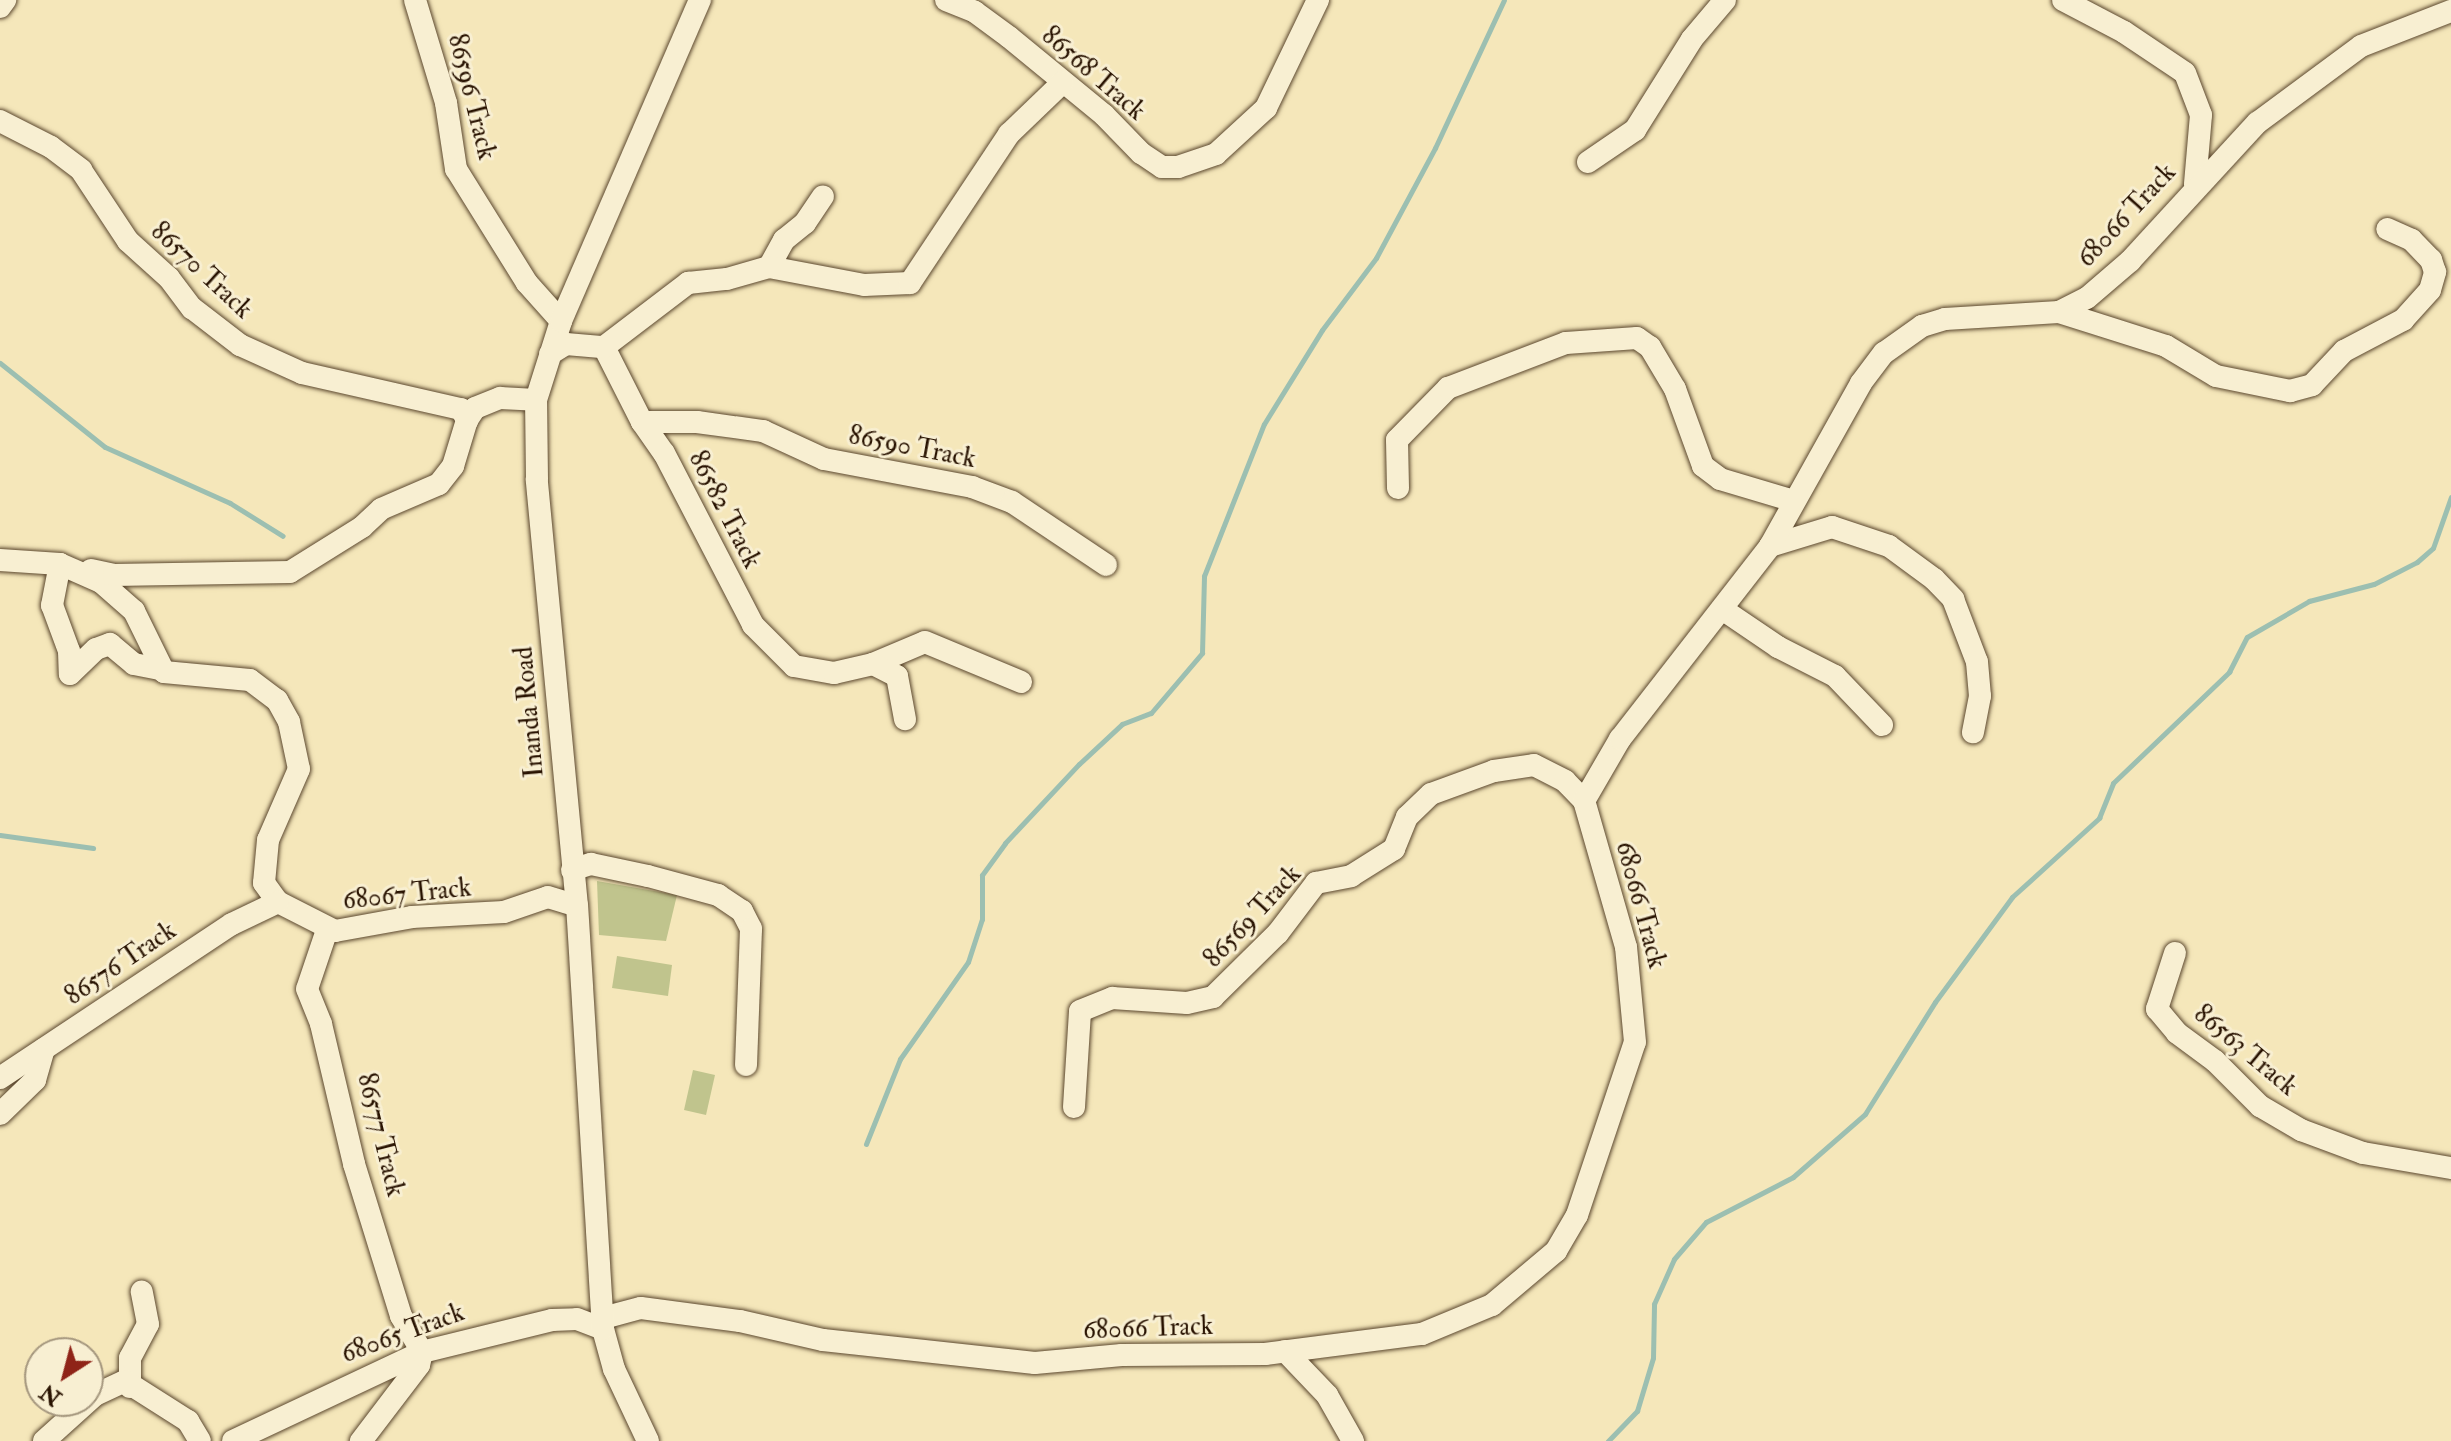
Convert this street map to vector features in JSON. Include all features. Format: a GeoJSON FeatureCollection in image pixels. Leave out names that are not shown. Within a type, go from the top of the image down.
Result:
{"type":"FeatureCollection","features":[{"type":"Feature","properties":{"kind":"street"},"geometry":{"type":"LineString","coordinates":[[0,7],[5,0]]}},
{"type":"Feature","properties":{"kind":"street","name":"86596 Track"},"geometry":{"type":"LineString","coordinates":[[415,0],[446,103],[456,169],[527,283],[561,321]]}},
{"type":"Feature","properties":{"kind":"street","name":"86568 Track"},"geometry":{"type":"LineString","coordinates":[[946,0],[985,19],[1162,167],[1195,164],[1216,154],[1252,122],[1277,92],[1318,0]]}},
{"type":"Feature","properties":{"kind":"street"},"geometry":{"type":"LineString","coordinates":[[1588,162],[1635,130],[1692,39],[1725,0]]}},
{"type":"Feature","properties":{"kind":"street"},"geometry":{"type":"LineString","coordinates":[[2063,0],[2124,32],[2185,73],[2201,115],[2195,184]]}},
{"type":"Feature","properties":{"kind":"street","name":"Inanda Road"},"geometry":{"type":"LineString","coordinates":[[648,1441],[614,1369],[603,1323],[577,906],[537,479],[536,400],[561,321],[700,1]]}},
{"type":"Feature","properties":{"kind":"street","name":"68066 Track"},"geometry":{"type":"LineString","coordinates":[[603,1323],[641,1308],[740,1321],[823,1340],[1035,1363],[1285,1351],[1422,1334],[1470,1317],[1527,1280],[1556,1251],[1577,1215],[1629,1071],[1636,1023],[1626,947],[1584,801],[1620,739],[1770,546],[1848,402],[1904,335],[1945,319],[2059,312],[2087,298],[2130,261],[2195,184],[2257,123],[2320,73],[2379,37],[2451,11]]}},
{"type":"Feature","properties":{"kind":"street"},"geometry":{"type":"LineString","coordinates":[[550,354],[566,344],[604,347],[688,283],[727,279],[769,267],[876,286],[910,283],[1009,134],[1062,83]]}},
{"type":"Feature","properties":{"kind":"street","name":"86570 Track"},"geometry":{"type":"LineString","coordinates":[[0,121],[51,147],[81,170],[128,241],[169,278],[192,308],[240,345],[302,373],[461,409],[467,420]]}},
{"type":"Feature","properties":{"kind":"street"},"geometry":{"type":"LineString","coordinates":[[769,267],[784,240],[805,223],[823,196]]}},
{"type":"Feature","properties":{"kind":"street"},"geometry":{"type":"LineString","coordinates":[[2059,312],[2166,346],[2216,376],[2290,391],[2312,385],[2344,351],[2414,312],[2430,290],[2435,272],[2422,248],[2387,229]]}},
{"type":"Feature","properties":{"kind":"street"},"geometry":{"type":"LineString","coordinates":[[1398,488],[1397,440],[1428,404],[1448,388],[1566,343],[1637,338],[1650,347],[1675,389],[1703,466],[1720,479],[1794,501]]}},
{"type":"Feature","properties":{"kind":"street","name":"86582 Track"},"geometry":{"type":"LineString","coordinates":[[604,347],[642,422],[664,453],[753,625],[802,670],[834,673],[873,664]]}},
{"type":"Feature","properties":{"kind":"street"},"geometry":{"type":"LineString","coordinates":[[0,560],[67,566],[114,575],[290,572],[362,527],[381,509],[439,484],[453,466],[467,420],[475,408],[500,398],[536,400]]}},
{"type":"Feature","properties":{"kind":"street","name":"86590 Track"},"geometry":{"type":"LineString","coordinates":[[642,422],[697,422],[763,431],[824,459],[989,493],[1033,515],[1106,565]]}},
{"type":"Feature","properties":{"kind":"street"},"geometry":{"type":"LineString","coordinates":[[1770,546],[1832,527],[1889,546],[1942,587],[1971,637],[1977,662],[1980,696],[1973,732]]}},
{"type":"Feature","properties":{"kind":"street"},"geometry":{"type":"LineString","coordinates":[[67,566],[126,600],[160,669]]}},
{"type":"Feature","properties":{"kind":"street"},"geometry":{"type":"LineString","coordinates":[[67,566],[52,605],[69,651],[70,674],[96,649],[110,644],[134,664],[250,680],[285,712],[299,769],[268,840],[264,883],[278,902]]}},
{"type":"Feature","properties":{"kind":"street"},"geometry":{"type":"LineString","coordinates":[[1722,609],[1778,647],[1835,676],[1882,725]]}},
{"type":"Feature","properties":{"kind":"street"},"geometry":{"type":"LineString","coordinates":[[873,664],[925,642],[1021,682]]}},
{"type":"Feature","properties":{"kind":"street"},"geometry":{"type":"LineString","coordinates":[[873,664],[897,676],[905,719]]}},
{"type":"Feature","properties":{"kind":"street","name":"86569 Track"},"geometry":{"type":"LineString","coordinates":[[1074,1107],[1080,1011],[1096,1001],[1149,997],[1187,1003],[1224,989],[1278,933],[1314,885],[1351,876],[1388,854],[1414,809],[1449,785],[1534,765],[1565,781],[1584,801]]}},
{"type":"Feature","properties":{"kind":"street"},"geometry":{"type":"LineString","coordinates":[[572,870],[591,864],[690,887],[728,900],[747,916],[751,929],[746,1065]]}},
{"type":"Feature","properties":{"kind":"street","name":"68067 Track"},"geometry":{"type":"LineString","coordinates":[[278,902],[327,930],[350,931],[412,917],[504,912],[548,897],[577,906]]}},
{"type":"Feature","properties":{"kind":"street","name":"86576 Track"},"geometry":{"type":"LineString","coordinates":[[0,1078],[232,924],[278,902]]}},
{"type":"Feature","properties":{"kind":"street","name":"86577 Track"},"geometry":{"type":"LineString","coordinates":[[327,930],[307,989],[321,1024],[354,1164],[401,1316],[422,1352]]}},
{"type":"Feature","properties":{"kind":"street","name":"86563 Track"},"geometry":{"type":"LineString","coordinates":[[2175,953],[2157,1009],[2177,1033],[2215,1061],[2260,1106],[2301,1130],[2363,1153],[2451,1168]]}},
{"type":"Feature","properties":{"kind":"street"},"geometry":{"type":"LineString","coordinates":[[0,1114],[35,1080],[44,1049]]}},
{"type":"Feature","properties":{"kind":"street"},"geometry":{"type":"LineString","coordinates":[[130,1387],[130,1358],[148,1324],[142,1292]]}},
{"type":"Feature","properties":{"kind":"street","name":"68065 Track"},"geometry":{"type":"LineString","coordinates":[[233,1441],[422,1352],[552,1320],[577,1319],[603,1323]]}},
{"type":"Feature","properties":{"kind":"street"},"geometry":{"type":"LineString","coordinates":[[1285,1351],[1318,1382],[1354,1438]]}},
{"type":"Feature","properties":{"kind":"street"},"geometry":{"type":"LineString","coordinates":[[361,1441],[419,1365],[422,1352]]}},
{"type":"Feature","properties":{"kind":"street"},"geometry":{"type":"LineString","coordinates":[[44,1441],[95,1395],[125,1381],[188,1421],[200,1441]]}},
{"type":"Feature","properties":{"kind":"green space"},"geometry":{"type":"Polygon","coordinates":[[[597,881],[677,895],[666,941],[599,935],[597,881]]]}},
{"type":"Feature","properties":{"kind":"green space"},"geometry":{"type":"Polygon","coordinates":[[[617,956],[672,965],[668,996],[612,988],[617,956]]]}},
{"type":"Feature","properties":{"kind":"green space"},"geometry":{"type":"Polygon","coordinates":[[[693,1070],[715,1075],[706,1115],[684,1110],[693,1070]]]}},
{"type":"Feature","properties":{"kind":"waterway"},"geometry":{"type":"LineString","coordinates":[[866,1144],[900,1059],[968,962],[982,919],[982,875],[1005,843],[1079,764],[1122,724],[1151,713],[1202,653],[1204,576],[1264,424],[1322,330],[1376,258],[1435,148],[1504,0]]}},
{"type":"Feature","properties":{"kind":"waterway"},"geometry":{"type":"LineString","coordinates":[[0,363],[105,447],[230,503],[283,536]]}},
{"type":"Feature","properties":{"kind":"waterway"},"geometry":{"type":"LineString","coordinates":[[1608,1441],[1637,1411],[1653,1358],[1654,1304],[1674,1259],[1706,1222],[1793,1177],[1865,1114],[1935,1002],[2012,897],[2099,818],[2113,783],[2229,672],[2247,637],[2309,601],[2374,584],[2417,562],[2433,548],[2451,497]]}},
{"type":"Feature","properties":{"kind":"waterway"},"geometry":{"type":"LineString","coordinates":[[0,835],[93,848]]}}]}
